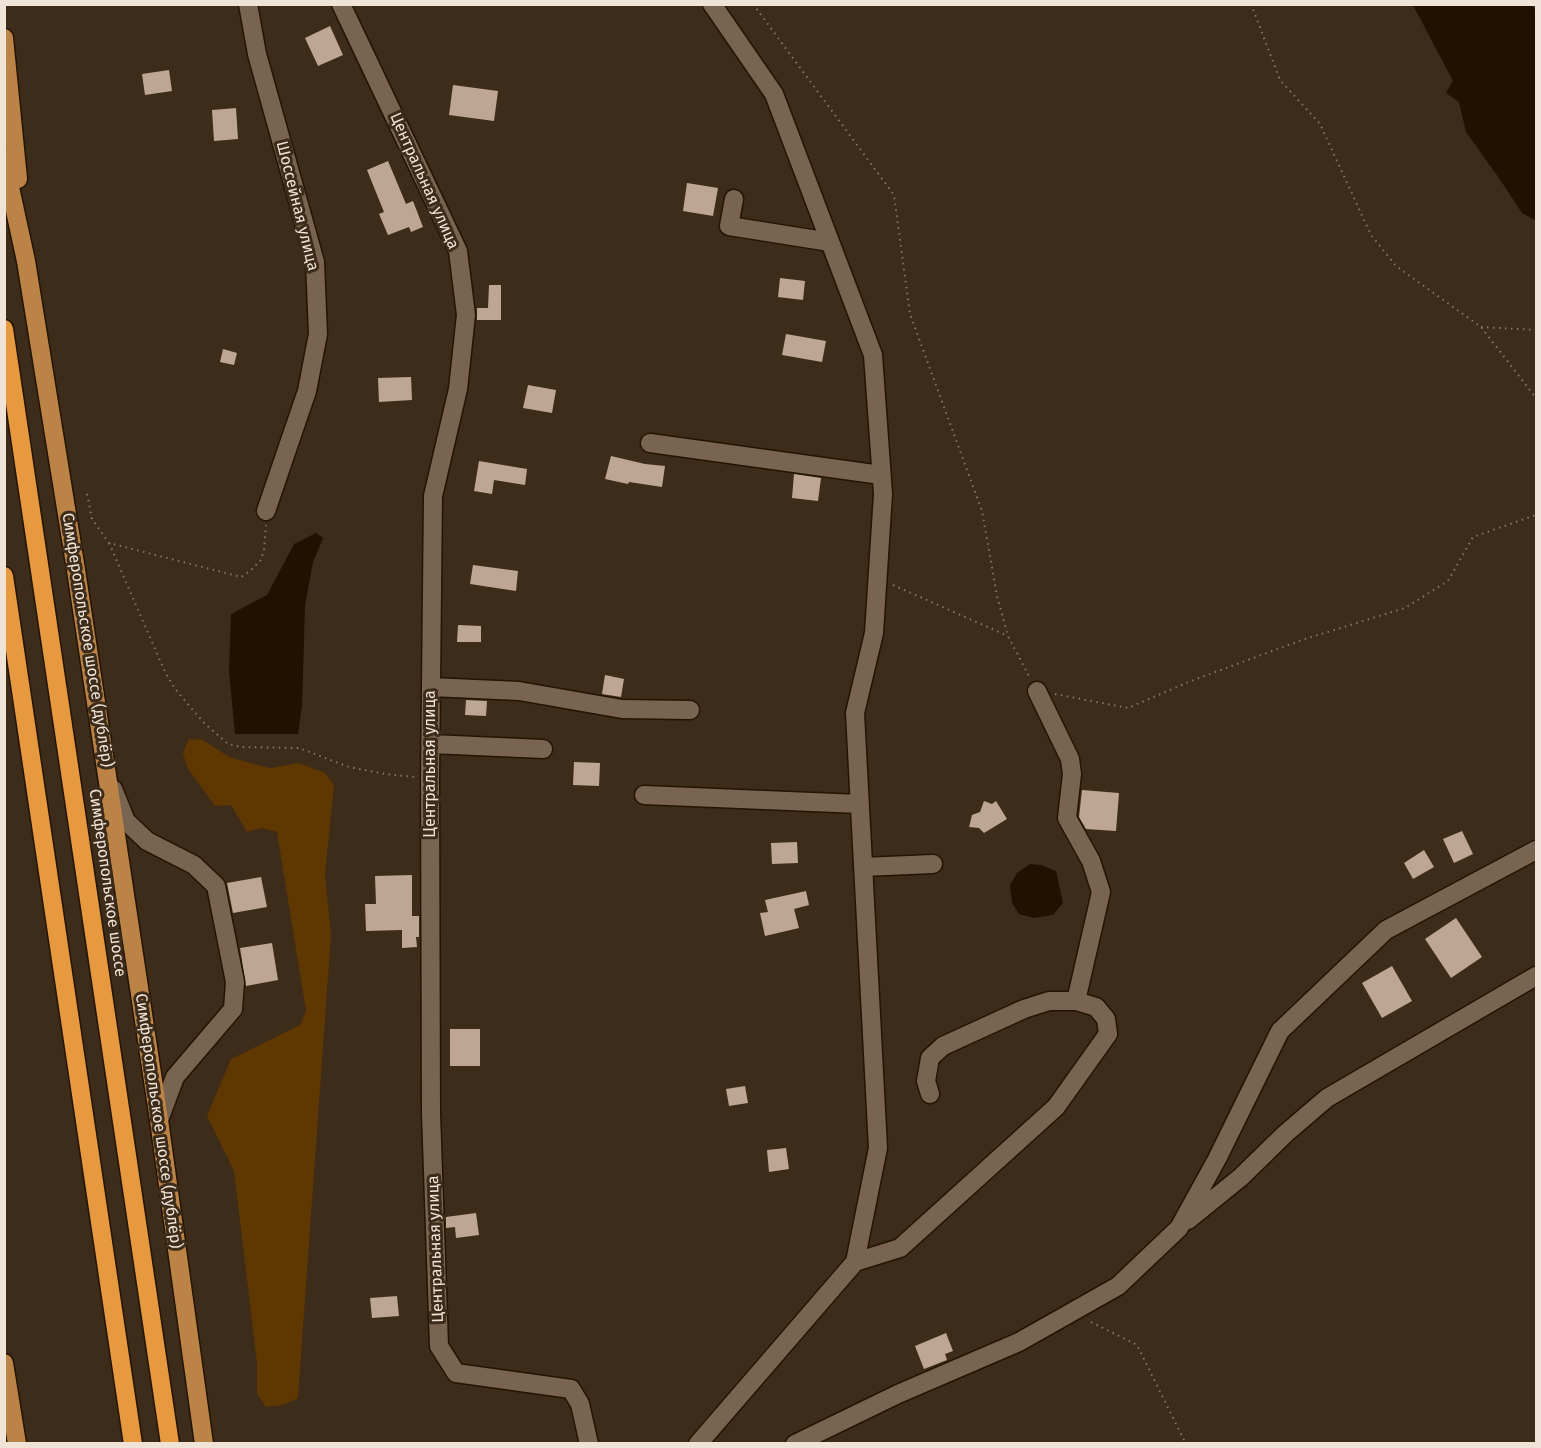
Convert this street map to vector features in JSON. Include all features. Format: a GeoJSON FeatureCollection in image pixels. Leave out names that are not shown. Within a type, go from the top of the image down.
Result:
{"type":"FeatureCollection","features":[{"type":"Feature","properties":{"kind":"highway","name":"Симферопольское шоссе"},"geometry":{"type":"LineString","coordinates":[[4,329],[170,1443]]}},
{"type":"Feature","properties":{"kind":"highway"},"geometry":{"type":"LineString","coordinates":[[4,576],[133,1443]]}},
{"type":"Feature","properties":{"kind":"main road"},"geometry":{"type":"LineString","coordinates":[[4,38],[26,261]]}},
{"type":"Feature","properties":{"kind":"main road","name":"Симферопольское шоссе (дублёр)"},"geometry":{"type":"LineString","coordinates":[[4,160],[26,261],[108,778],[204,1443]]}},
{"type":"Feature","properties":{"kind":"main road"},"geometry":{"type":"LineString","coordinates":[[4,1363],[17,1443]]}},
{"type":"Feature","properties":{"kind":"street","name":"Шоссейная улица"},"geometry":{"type":"LineString","coordinates":[[248,4],[257,54],[315,262],[318,334],[306,391],[266,511]]}},
{"type":"Feature","properties":{"kind":"street","name":"Центральная улица"},"geometry":{"type":"LineString","coordinates":[[341,4],[458,251],[466,315],[458,389],[433,496],[430,779],[431,1113],[439,1346],[456,1373],[571,1389],[580,1404],[589,1443]]}},
{"type":"Feature","properties":{"kind":"street"},"geometry":{"type":"LineString","coordinates":[[698,1443],[855,1262],[878,1148],[855,713],[874,633],[883,495],[873,355],[774,94],[712,4]]}},
{"type":"Feature","properties":{"kind":"street"},"geometry":{"type":"LineString","coordinates":[[734,200],[729,226],[830,242]]}},
{"type":"Feature","properties":{"kind":"street"},"geometry":{"type":"LineString","coordinates":[[650,443],[881,475]]}},
{"type":"Feature","properties":{"kind":"street"},"geometry":{"type":"LineString","coordinates":[[431,687],[519,692],[622,709],[690,710]]}},
{"type":"Feature","properties":{"kind":"street"},"geometry":{"type":"LineString","coordinates":[[1037,690],[1070,759],[1072,774],[1067,818],[1090,861],[1101,892],[1076,1001]]}},
{"type":"Feature","properties":{"kind":"street"},"geometry":{"type":"LineString","coordinates":[[431,744],[543,749]]}},
{"type":"Feature","properties":{"kind":"street"},"geometry":{"type":"LineString","coordinates":[[108,778],[126,821],[147,841],[194,865],[216,886],[235,982],[233,1009],[175,1077],[159,1120]]}},
{"type":"Feature","properties":{"kind":"street"},"geometry":{"type":"LineString","coordinates":[[644,795],[860,804]]}},
{"type":"Feature","properties":{"kind":"street"},"geometry":{"type":"LineString","coordinates":[[1179,1228],[1217,1159],[1280,1031],[1386,930],[1536,850]]}},
{"type":"Feature","properties":{"kind":"street"},"geometry":{"type":"LineString","coordinates":[[863,867],[933,864]]}},
{"type":"Feature","properties":{"kind":"street"},"geometry":{"type":"LineString","coordinates":[[795,1443],[898,1394],[1019,1342],[1118,1286],[1179,1228],[1241,1177],[1285,1134],[1327,1098],[1536,976]]}},
{"type":"Feature","properties":{"kind":"street"},"geometry":{"type":"LineString","coordinates":[[855,1262],[900,1248],[1056,1107],[1108,1034],[1106,1019],[1096,1007],[1076,1001],[1049,1001],[1024,1009],[943,1046],[930,1058],[926,1081],[930,1094]]}},
{"type":"Feature","properties":{"kind":"path"},"geometry":{"type":"LineString","coordinates":[[753,4],[894,195],[910,314],[982,511],[997,596],[1008,636],[1037,690],[1128,708],[1191,681],[1302,640],[1405,608],[1448,581],[1473,537],[1536,515]]}},
{"type":"Feature","properties":{"kind":"path"},"geometry":{"type":"LineString","coordinates":[[1251,4],[1280,80],[1320,124],[1371,235],[1396,266],[1481,327],[1536,398]]}},
{"type":"Feature","properties":{"kind":"path"},"geometry":{"type":"LineString","coordinates":[[1481,327],[1536,330]]}},
{"type":"Feature","properties":{"kind":"path"},"geometry":{"type":"LineString","coordinates":[[87,494],[92,519],[109,543],[165,672],[175,689],[204,723],[228,744],[242,747],[299,748],[349,767],[430,779]]}},
{"type":"Feature","properties":{"kind":"path"},"geometry":{"type":"LineString","coordinates":[[109,543],[241,577],[261,560],[264,550],[266,511]]}},
{"type":"Feature","properties":{"kind":"path"},"geometry":{"type":"LineString","coordinates":[[877,578],[1008,636]]}},
{"type":"Feature","properties":{"kind":"path"},"geometry":{"type":"LineString","coordinates":[[1086,1319],[1137,1345],[1186,1443]]}},
{"type":"Feature","properties":{"kind":"shaded area"},"geometry":{"type":"Polygon","coordinates":[[[1413,5],[1532,5],[1536,11],[1536,221],[1522,213],[1466,132],[1459,102],[1446,93],[1453,81],[1413,5]]]}},
{"type":"Feature","properties":{"kind":"shaded area"},"geometry":{"type":"Polygon","coordinates":[[[316,533],[323,538],[313,562],[305,606],[302,706],[298,734],[235,734],[229,671],[231,614],[267,595],[294,544],[316,533]]]}},
{"type":"Feature","properties":{"kind":"shaded area"},"geometry":{"type":"Polygon","coordinates":[[[189,739],[203,740],[229,757],[257,765],[271,768],[299,763],[325,773],[334,785],[325,874],[331,935],[298,1398],[283,1405],[266,1407],[257,1394],[257,1363],[234,1171],[207,1116],[231,1059],[300,1025],[306,1011],[277,832],[262,828],[247,832],[231,805],[215,806],[187,767],[183,753],[189,739]]]}},
{"type":"Feature","properties":{"kind":"shaded area"},"geometry":{"type":"Polygon","coordinates":[[[1030,864],[1041,865],[1056,871],[1063,903],[1053,915],[1034,918],[1019,914],[1012,903],[1010,885],[1017,873],[1030,864]]]}},
{"type":"Feature","properties":{"kind":"building"},"geometry":{"type":"Polygon","coordinates":[[[330,26],[343,55],[318,66],[305,38],[330,26]]]}},
{"type":"Feature","properties":{"kind":"building"},"geometry":{"type":"Polygon","coordinates":[[[169,70],[172,91],[145,95],[142,74],[169,70]]]}},
{"type":"Feature","properties":{"kind":"building"},"geometry":{"type":"Polygon","coordinates":[[[453,85],[498,91],[494,121],[449,115],[453,85]]]}},
{"type":"Feature","properties":{"kind":"building"},"geometry":{"type":"Polygon","coordinates":[[[236,108],[238,139],[214,141],[212,110],[236,108]]]}},
{"type":"Feature","properties":{"kind":"building"},"geometry":{"type":"Polygon","coordinates":[[[388,161],[406,204],[413,201],[423,227],[411,232],[409,227],[388,235],[379,214],[384,212],[367,170],[388,161]]]}},
{"type":"Feature","properties":{"kind":"building"},"geometry":{"type":"Polygon","coordinates":[[[687,183],[718,188],[713,216],[683,211],[687,183]]]}},
{"type":"Feature","properties":{"kind":"building"},"geometry":{"type":"Polygon","coordinates":[[[780,278],[805,281],[803,300],[778,297],[780,278]]]}},
{"type":"Feature","properties":{"kind":"building"},"geometry":{"type":"Polygon","coordinates":[[[489,285],[501,285],[501,320],[477,320],[477,308],[488,308],[489,285]]]}},
{"type":"Feature","properties":{"kind":"building"},"geometry":{"type":"Polygon","coordinates":[[[786,334],[826,341],[822,362],[782,355],[786,334]]]}},
{"type":"Feature","properties":{"kind":"building"},"geometry":{"type":"Polygon","coordinates":[[[223,349],[237,353],[234,365],[220,362],[223,349]]]}},
{"type":"Feature","properties":{"kind":"building"},"geometry":{"type":"Polygon","coordinates":[[[411,377],[412,400],[379,402],[378,378],[411,377]]]}},
{"type":"Feature","properties":{"kind":"building"},"geometry":{"type":"Polygon","coordinates":[[[528,385],[556,390],[552,413],[523,408],[528,385]]]}},
{"type":"Feature","properties":{"kind":"building"},"geometry":{"type":"Polygon","coordinates":[[[611,456],[665,466],[662,487],[605,479],[611,456]]]}},
{"type":"Feature","properties":{"kind":"building"},"geometry":{"type":"Polygon","coordinates":[[[479,461],[527,469],[525,485],[494,480],[492,494],[474,491],[479,461]]]}},
{"type":"Feature","properties":{"kind":"building"},"geometry":{"type":"Polygon","coordinates":[[[794,474],[821,478],[818,501],[792,498],[794,474]]]}},
{"type":"Feature","properties":{"kind":"building"},"geometry":{"type":"Polygon","coordinates":[[[473,565],[518,571],[516,591],[470,584],[473,565]]]}},
{"type":"Feature","properties":{"kind":"building"},"geometry":{"type":"Polygon","coordinates":[[[458,625],[481,626],[481,642],[457,642],[458,625]]]}},
{"type":"Feature","properties":{"kind":"building"},"geometry":{"type":"Polygon","coordinates":[[[605,675],[624,679],[621,697],[602,694],[605,675]]]}},
{"type":"Feature","properties":{"kind":"building"},"geometry":{"type":"Polygon","coordinates":[[[466,700],[487,701],[486,716],[465,715],[466,700]]]}},
{"type":"Feature","properties":{"kind":"building"},"geometry":{"type":"Polygon","coordinates":[[[574,762],[600,763],[599,786],[573,785],[574,762]]]}},
{"type":"Feature","properties":{"kind":"building"},"geometry":{"type":"Polygon","coordinates":[[[1082,790],[1119,793],[1116,831],[1086,829],[1079,817],[1082,790]]]}},
{"type":"Feature","properties":{"kind":"building"},"geometry":{"type":"Polygon","coordinates":[[[984,801],[992,804],[996,801],[1007,819],[984,833],[979,828],[969,827],[972,815],[980,812],[984,801]]]}},
{"type":"Feature","properties":{"kind":"building"},"geometry":{"type":"Polygon","coordinates":[[[1462,831],[1473,854],[1454,863],[1443,839],[1462,831]]]}},
{"type":"Feature","properties":{"kind":"building"},"geometry":{"type":"Polygon","coordinates":[[[797,842],[798,863],[772,864],[771,843],[797,842]]]}},
{"type":"Feature","properties":{"kind":"building"},"geometry":{"type":"Polygon","coordinates":[[[1424,850],[1434,867],[1413,879],[1404,863],[1424,850]]]}},
{"type":"Feature","properties":{"kind":"building"},"geometry":{"type":"Polygon","coordinates":[[[412,875],[412,916],[419,916],[419,937],[416,937],[417,947],[402,948],[402,930],[366,931],[365,904],[376,904],[375,876],[412,875]]]}},
{"type":"Feature","properties":{"kind":"building"},"geometry":{"type":"Polygon","coordinates":[[[261,877],[267,907],[233,913],[227,883],[261,877]]]}},
{"type":"Feature","properties":{"kind":"building"},"geometry":{"type":"Polygon","coordinates":[[[806,891],[809,905],[794,909],[799,928],[765,936],[760,913],[768,912],[765,900],[806,891]]]}},
{"type":"Feature","properties":{"kind":"building"},"geometry":{"type":"Polygon","coordinates":[[[1456,918],[1482,957],[1451,978],[1425,939],[1456,918]]]}},
{"type":"Feature","properties":{"kind":"building"},"geometry":{"type":"Polygon","coordinates":[[[272,943],[278,980],[246,986],[240,948],[272,943]]]}},
{"type":"Feature","properties":{"kind":"building"},"geometry":{"type":"Polygon","coordinates":[[[1392,966],[1412,1001],[1382,1018],[1362,983],[1392,966]]]}},
{"type":"Feature","properties":{"kind":"building"},"geometry":{"type":"Polygon","coordinates":[[[450,1029],[480,1029],[480,1066],[450,1066],[450,1029]]]}},
{"type":"Feature","properties":{"kind":"building"},"geometry":{"type":"Polygon","coordinates":[[[745,1086],[748,1103],[729,1106],[726,1089],[745,1086]]]}},
{"type":"Feature","properties":{"kind":"building"},"geometry":{"type":"Polygon","coordinates":[[[786,1148],[789,1169],[769,1172],[767,1150],[786,1148]]]}},
{"type":"Feature","properties":{"kind":"building"},"geometry":{"type":"Polygon","coordinates":[[[476,1213],[479,1235],[456,1238],[455,1227],[446,1228],[446,1217],[476,1213]]]}},
{"type":"Feature","properties":{"kind":"building"},"geometry":{"type":"Polygon","coordinates":[[[397,1296],[399,1316],[372,1318],[370,1298],[397,1296]]]}},
{"type":"Feature","properties":{"kind":"building"},"geometry":{"type":"Polygon","coordinates":[[[946,1333],[953,1351],[945,1354],[947,1360],[924,1369],[915,1346],[946,1333]]]}}]}
